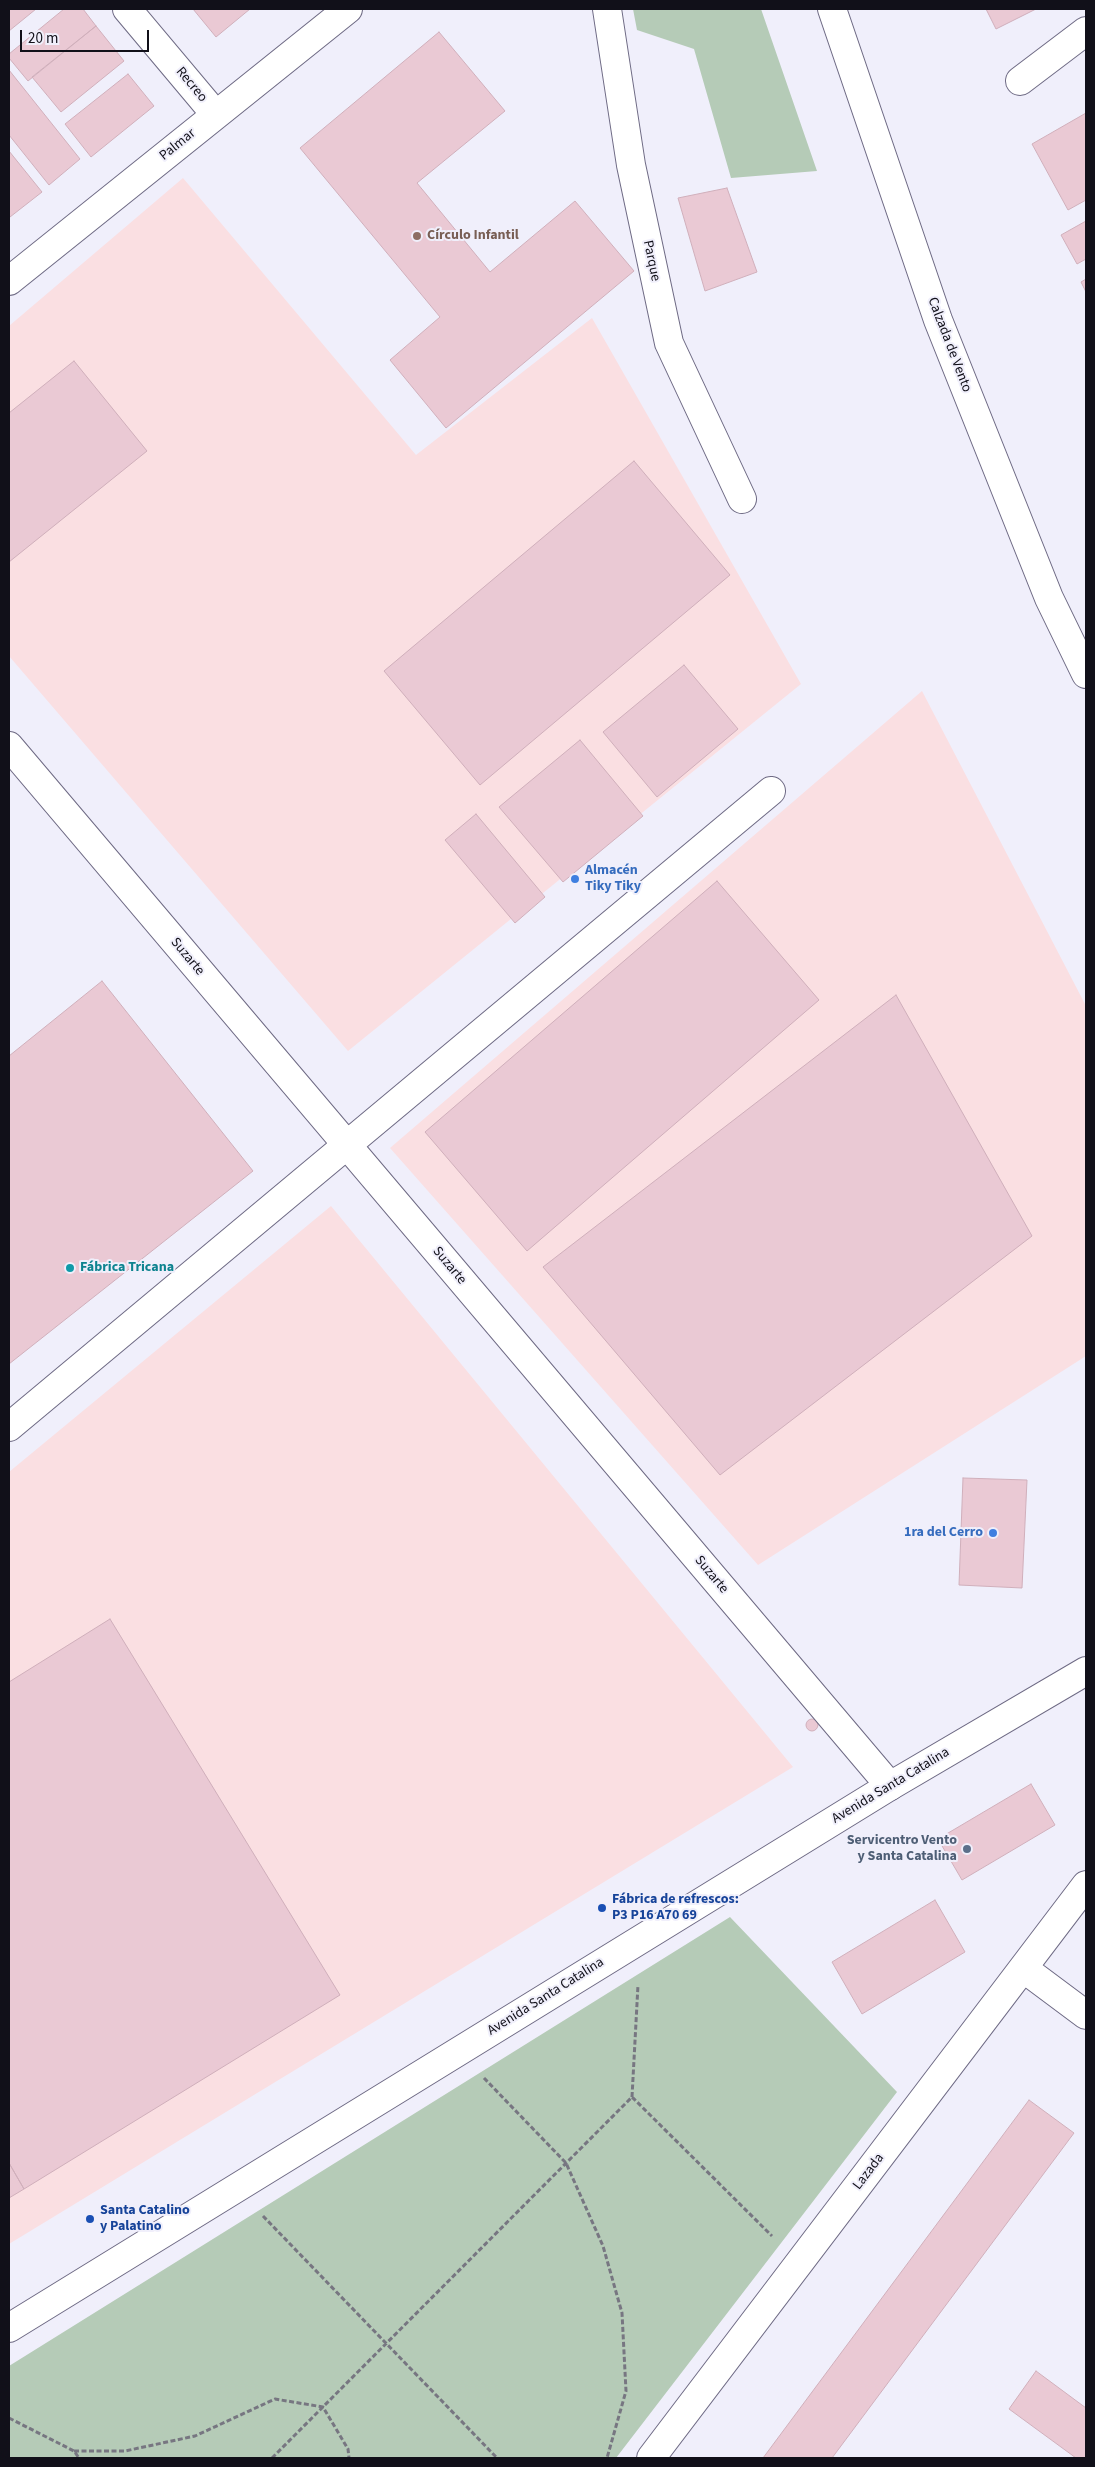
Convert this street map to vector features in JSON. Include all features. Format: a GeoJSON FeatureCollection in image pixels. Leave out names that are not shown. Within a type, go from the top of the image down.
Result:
{"type":"FeatureCollection","features":[{"type":"Feature","properties":{"kind":"street","name":"Recreo"},"geometry":{"type":"LineString","coordinates":[[127,9],[216,115]]}},
{"type":"Feature","properties":{"kind":"street","name":"Palmar"},"geometry":{"type":"LineString","coordinates":[[9,281],[348,9]]}},
{"type":"Feature","properties":{"kind":"street","name":"Parque"},"geometry":{"type":"LineString","coordinates":[[607,9],[631,165],[669,343],[742,499]]}},
{"type":"Feature","properties":{"kind":"street","name":"Calzada de Vento"},"geometry":{"type":"LineString","coordinates":[[832,9],[938,320],[1049,598],[1086,674]]}},
{"type":"Feature","properties":{"kind":"street"},"geometry":{"type":"LineString","coordinates":[[1020,81],[1086,31]]}},
{"type":"Feature","properties":{"kind":"street","name":"Suzarte"},"geometry":{"type":"LineString","coordinates":[[9,746],[890,1786]]}},
{"type":"Feature","properties":{"kind":"street"},"geometry":{"type":"LineString","coordinates":[[9,1426],[348,1146],[771,791]]}},
{"type":"Feature","properties":{"kind":"street","name":"Avenida Santa Catalina"},"geometry":{"type":"LineString","coordinates":[[9,2328],[890,1786],[1080,1677]]}},
{"type":"Feature","properties":{"kind":"street","name":"Lazada"},"geometry":{"type":"LineString","coordinates":[[651,2458],[1086,1885]]}},
{"type":"Feature","properties":{"kind":"street"},"geometry":{"type":"LineString","coordinates":[[1023,1968],[1086,2015]]}},
{"type":"Feature","properties":{"kind":"path"},"geometry":{"type":"LineString","coordinates":[[272,2458],[632,2097],[638,1983]]}},
{"type":"Feature","properties":{"kind":"path"},"geometry":{"type":"LineString","coordinates":[[458,2051],[566,2163],[603,2246],[622,2313],[626,2391],[608,2458]]}},
{"type":"Feature","properties":{"kind":"path"},"geometry":{"type":"LineString","coordinates":[[632,2097],[799,2263]]}},
{"type":"Feature","properties":{"kind":"path"},"geometry":{"type":"LineString","coordinates":[[236,2187],[497,2458]]}},
{"type":"Feature","properties":{"kind":"path"},"geometry":{"type":"LineString","coordinates":[[74,2452],[125,2452],[195,2436],[275,2399],[324,2407]]}},
{"type":"Feature","properties":{"kind":"path"},"geometry":{"type":"LineString","coordinates":[[324,2407],[348,2449],[349,2458]]}},
{"type":"Feature","properties":{"kind":"path"},"geometry":{"type":"LineString","coordinates":[[9,2418],[74,2452],[79,2458]]}},
{"type":"Feature","properties":{"kind":"shaded area"},"geometry":{"type":"Polygon","coordinates":[[[183,178],[416,455],[592,318],[801,684],[348,1051],[9,656],[9,326],[183,178]]]}},
{"type":"Feature","properties":{"kind":"shaded area"},"geometry":{"type":"Polygon","coordinates":[[[922,691],[1086,1006],[1086,1356],[758,1565],[390,1148],[922,691]]]}},
{"type":"Feature","properties":{"kind":"shaded area"},"geometry":{"type":"Polygon","coordinates":[[[331,1206],[793,1767],[9,2244],[9,1472],[331,1206]]]}},
{"type":"Feature","properties":{"kind":"green space"},"geometry":{"type":"Polygon","coordinates":[[[633,9],[761,9],[817,171],[731,178],[694,49],[637,30],[633,9]]]}},
{"type":"Feature","properties":{"kind":"green space"},"geometry":{"type":"Polygon","coordinates":[[[730,1917],[897,2092],[616,2458],[9,2458],[9,2366],[730,1917]]]}},
{"type":"Feature","properties":{"kind":"building"},"geometry":{"type":"Polygon","coordinates":[[[9,9],[36,9],[9,31],[9,9]]]}},
{"type":"Feature","properties":{"kind":"building"},"geometry":{"type":"Polygon","coordinates":[[[64,9],[83,9],[96,26],[28,81],[9,58],[9,54],[64,9]]]}},
{"type":"Feature","properties":{"kind":"building"},"geometry":{"type":"Polygon","coordinates":[[[193,9],[250,9],[216,37],[193,9]]]}},
{"type":"Feature","properties":{"kind":"building"},"geometry":{"type":"Polygon","coordinates":[[[986,9],[1036,9],[996,29],[986,9]]]}},
{"type":"Feature","properties":{"kind":"building"},"geometry":{"type":"Polygon","coordinates":[[[96,26],[124,61],[61,112],[32,77],[96,26]]]}},
{"type":"Feature","properties":{"kind":"building","name":"Círculo Infantil"},"geometry":{"type":"Polygon","coordinates":[[[439,32],[505,111],[417,183],[490,272],[575,201],[634,271],[446,428],[390,360],[440,317],[300,148],[439,32]]]}},
{"type":"Feature","properties":{"kind":"building"},"geometry":{"type":"Polygon","coordinates":[[[9,70],[80,159],[49,185],[9,135],[9,70]]]}},
{"type":"Feature","properties":{"kind":"building"},"geometry":{"type":"Polygon","coordinates":[[[128,74],[154,106],[91,157],[65,124],[128,74]]]}},
{"type":"Feature","properties":{"kind":"building"},"geometry":{"type":"Polygon","coordinates":[[[1086,113],[1086,200],[1068,210],[1032,144],[1086,113]]]}},
{"type":"Feature","properties":{"kind":"building"},"geometry":{"type":"Polygon","coordinates":[[[9,151],[42,192],[10,217],[9,215],[9,151]]]}},
{"type":"Feature","properties":{"kind":"building"},"geometry":{"type":"Polygon","coordinates":[[[727,188],[757,272],[705,291],[678,198],[727,188]]]}},
{"type":"Feature","properties":{"kind":"building"},"geometry":{"type":"Polygon","coordinates":[[[1086,221],[1086,259],[1077,264],[1061,235],[1086,221]]]}},
{"type":"Feature","properties":{"kind":"building"},"geometry":{"type":"Polygon","coordinates":[[[1086,279],[1086,292],[1081,282],[1086,279]]]}},
{"type":"Feature","properties":{"kind":"building"},"geometry":{"type":"Polygon","coordinates":[[[74,361],[147,451],[9,562],[9,413],[74,361]]]}},
{"type":"Feature","properties":{"kind":"building"},"geometry":{"type":"Polygon","coordinates":[[[634,461],[730,575],[480,785],[384,671],[634,461]]]}},
{"type":"Feature","properties":{"kind":"building"},"geometry":{"type":"Polygon","coordinates":[[[684,665],[738,729],[657,797],[603,732],[684,665]]]}},
{"type":"Feature","properties":{"kind":"building"},"geometry":{"type":"Polygon","coordinates":[[[580,740],[643,816],[563,882],[499,807],[580,740]]]}},
{"type":"Feature","properties":{"kind":"building"},"geometry":{"type":"Polygon","coordinates":[[[476,814],[545,897],[515,923],[445,840],[476,814]]]}},
{"type":"Feature","properties":{"kind":"building"},"geometry":{"type":"Polygon","coordinates":[[[717,881],[819,1000],[527,1251],[425,1132],[717,881]]]}},
{"type":"Feature","properties":{"kind":"building","name":"Fábrica Tricana"},"geometry":{"type":"Polygon","coordinates":[[[102,981],[253,1171],[9,1364],[9,1056],[102,981]]]}},
{"type":"Feature","properties":{"kind":"building"},"geometry":{"type":"Polygon","coordinates":[[[896,995],[1032,1236],[720,1475],[543,1267],[896,995]]]}},
{"type":"Feature","properties":{"kind":"building","name":"1ra del Cerro"},"geometry":{"type":"Polygon","coordinates":[[[963,1478],[1027,1480],[1022,1588],[959,1585],[963,1478]]]}},
{"type":"Feature","properties":{"kind":"building"},"geometry":{"type":"Polygon","coordinates":[[[110,1619],[340,1995],[24,2189],[9,2163],[9,1682],[110,1619]]]}},
{"type":"Feature","properties":{"kind":"building"},"geometry":{"type":"Polygon","coordinates":[[[814,1719],[817,1720],[817,1730],[810,1731],[807,1730],[806,1723],[807,1720],[814,1719]]]}},
{"type":"Feature","properties":{"kind":"building"},"geometry":{"type":"Polygon","coordinates":[[[1031,1784],[1055,1825],[962,1880],[938,1839],[1031,1784]]]}},
{"type":"Feature","properties":{"kind":"building"},"geometry":{"type":"Polygon","coordinates":[[[935,1900],[965,1952],[862,2014],[832,1962],[935,1900]]]}},
{"type":"Feature","properties":{"kind":"building"},"geometry":{"type":"Polygon","coordinates":[[[1029,2100],[1074,2133],[832,2458],[763,2458],[1029,2100]]]}},
{"type":"Feature","properties":{"kind":"building"},"geometry":{"type":"Polygon","coordinates":[[[9,2163],[24,2189],[9,2198],[9,2163]]]}},
{"type":"Feature","properties":{"kind":"building"},"geometry":{"type":"Polygon","coordinates":[[[1036,2371],[1086,2408],[1086,2458],[1076,2458],[1009,2409],[1036,2371]]]}},
{"type":"Feature","properties":{"kind":"place","name":"Círculo Infantil"},"geometry":{"type":"Point","coordinates":[417,236]}},
{"type":"Feature","properties":{"kind":"place","name":"Almacén Tiky Tiky"},"geometry":{"type":"Point","coordinates":[575,879]}},
{"type":"Feature","properties":{"kind":"place","name":"Fábrica Tricana"},"geometry":{"type":"Point","coordinates":[70,1268]}},
{"type":"Feature","properties":{"kind":"place","name":"1ra del Cerro"},"geometry":{"type":"Point","coordinates":[993,1533]}},
{"type":"Feature","properties":{"kind":"place","name":"Servicentro Vento y Santa Catalina"},"geometry":{"type":"Point","coordinates":[967,1849]}},
{"type":"Feature","properties":{"kind":"place","name":"Fábrica de refrescos: P3 P16 A70 69"},"geometry":{"type":"Point","coordinates":[602,1908]}},
{"type":"Feature","properties":{"kind":"place","name":"Santa Catalino y Palatino"},"geometry":{"type":"Point","coordinates":[90,2219]}}]}
